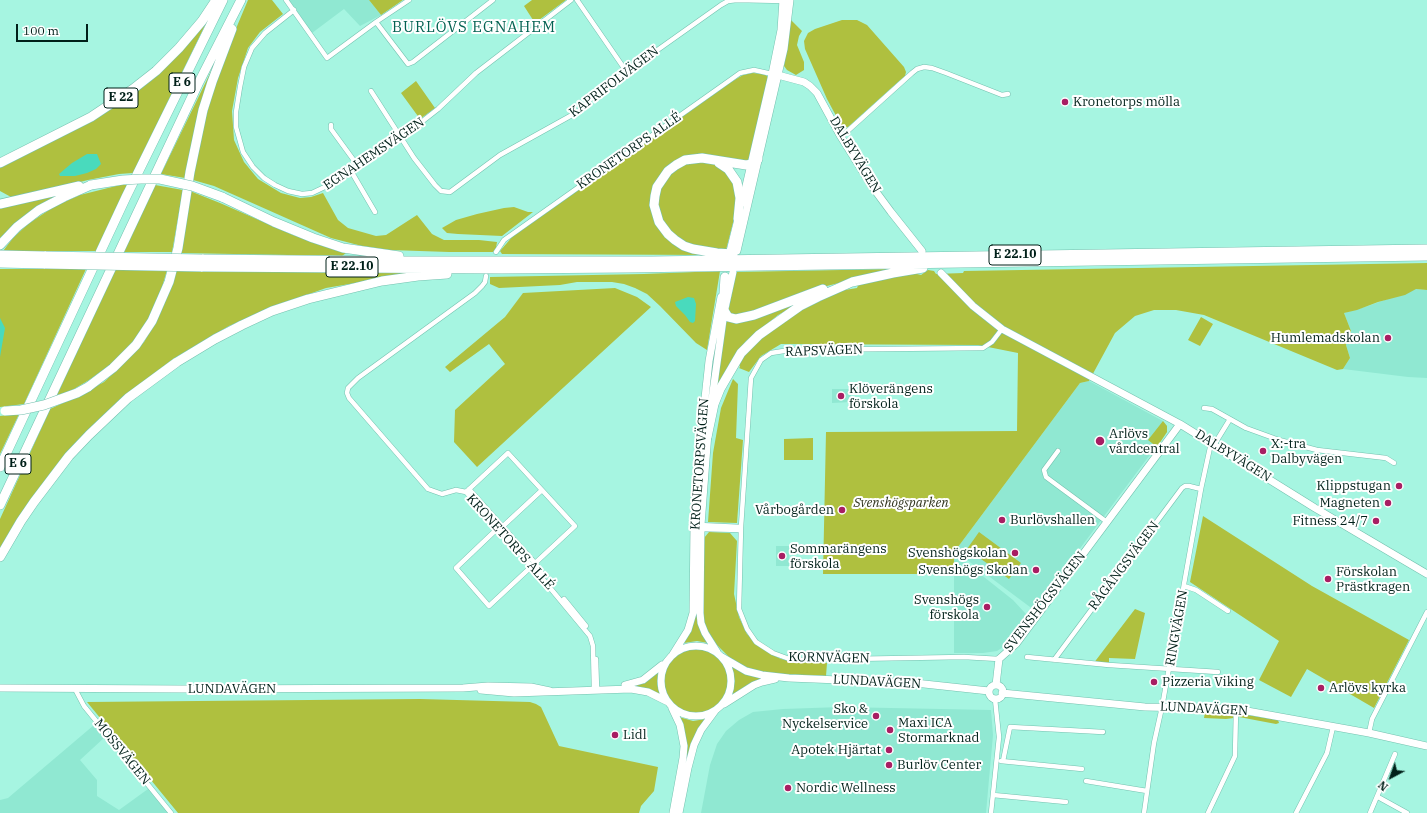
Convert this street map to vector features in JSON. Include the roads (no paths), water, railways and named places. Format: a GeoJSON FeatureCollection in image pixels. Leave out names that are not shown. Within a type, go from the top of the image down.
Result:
{"type":"FeatureCollection","features":[{"type":"Feature","properties":{"kind":"highway","name":"E 22"},"geometry":{"type":"LineString","coordinates":[[0,163],[91,117],[133,89],[156,71],[179,48],[202,21],[216,0]]}},
{"type":"Feature","properties":{"kind":"highway","name":"E 6"},"geometry":{"type":"LineString","coordinates":[[0,467],[126,197],[222,0]]}},
{"type":"Feature","properties":{"kind":"highway","name":"E 6"},"geometry":{"type":"LineString","coordinates":[[0,504],[185,113],[241,0]]}},
{"type":"Feature","properties":{"kind":"highway"},"geometry":{"type":"LineString","coordinates":[[2,411],[21,410],[44,405],[77,393],[113,368],[136,345],[152,321],[169,282],[174,263],[190,172],[203,110],[222,54],[245,0]]}},
{"type":"Feature","properties":{"kind":"highway"},"geometry":{"type":"LineString","coordinates":[[755,162],[738,165],[702,158],[693,158],[676,164],[668,171],[657,187],[655,196],[656,214],[662,228],[684,246],[717,253],[744,254],[782,259]]}},
{"type":"Feature","properties":{"kind":"highway"},"geometry":{"type":"LineString","coordinates":[[712,160],[722,164],[728,169],[737,182],[740,198],[738,218]]}},
{"type":"Feature","properties":{"kind":"highway"},"geometry":{"type":"LineString","coordinates":[[0,204],[74,187],[141,178],[160,179],[192,186],[222,197],[292,230],[343,248],[392,255],[480,260]]}},
{"type":"Feature","properties":{"kind":"highway"},"geometry":{"type":"LineString","coordinates":[[0,245],[17,227],[34,214],[50,204],[91,185]]}},
{"type":"Feature","properties":{"kind":"highway"},"geometry":{"type":"LineString","coordinates":[[0,196],[9,200],[17,201]]}},
{"type":"Feature","properties":{"kind":"highway","name":"E 22.10"},"geometry":{"type":"LineString","coordinates":[[201,263],[480,260],[652,261],[1427,249]]}},
{"type":"Feature","properties":{"kind":"highway","name":"E 22.10"},"geometry":{"type":"LineString","coordinates":[[0,255],[45,260],[502,269],[1427,256]]}},
{"type":"Feature","properties":{"kind":"highway","name":"E 22.10"},"geometry":{"type":"LineString","coordinates":[[0,264],[27,264],[45,260]]}},
{"type":"Feature","properties":{"kind":"highway"},"geometry":{"type":"LineString","coordinates":[[728,273],[722,309],[728,317],[746,318],[814,292],[852,282],[906,270],[962,266],[977,263]]}},
{"type":"Feature","properties":{"kind":"highway"},"geometry":{"type":"LineString","coordinates":[[0,557],[21,521],[43,489],[89,435],[128,398],[146,384],[177,362],[209,343],[272,311],[308,298],[337,290],[375,282],[418,276],[482,272],[502,269]]}},
{"type":"Feature","properties":{"kind":"highway"},"geometry":{"type":"LineString","coordinates":[[707,436],[714,404],[720,389],[734,364],[749,344],[759,335],[795,310],[818,297],[852,282]]}},
{"type":"Feature","properties":{"kind":"main road"},"geometry":{"type":"LineString","coordinates":[[755,162],[738,218],[733,251],[755,162],[775,75],[786,37],[787,0]]}},
{"type":"Feature","properties":{"kind":"main road","name":"DALBYVÄGEN"},"geometry":{"type":"LineString","coordinates":[[775,75],[800,80],[814,89],[824,103],[841,137],[879,196],[922,251]]}},
{"type":"Feature","properties":{"kind":"main road","name":"KRONETORPSVÄGEN"},"geometry":{"type":"LineString","coordinates":[[720,655],[705,633],[701,619],[698,527],[698,463],[704,400],[717,315],[728,273]]}},
{"type":"Feature","properties":{"kind":"main road","name":"DALBYVÄGEN"},"geometry":{"type":"LineString","coordinates":[[941,273],[973,306],[1002,329],[1180,424],[1320,511],[1427,574]]}},
{"type":"Feature","properties":{"kind":"main road","name":"KRONETORPSVÄGEN"},"geometry":{"type":"LineString","coordinates":[[673,654],[686,634],[692,618],[698,527],[707,436],[724,313]]}},
{"type":"Feature","properties":{"kind":"main road","name":"SVENSHÖGSVÄGEN"},"geometry":{"type":"LineString","coordinates":[[996,685],[999,659],[1016,644],[1180,424]]}},
{"type":"Feature","properties":{"kind":"main road","name":"LUNDAVÄGEN"},"geometry":{"type":"LineString","coordinates":[[596,689],[610,686],[629,685],[640,682],[656,671],[673,654],[684,647],[697,645],[705,646],[735,666],[750,673],[762,675],[789,678],[909,683],[989,691]]}},
{"type":"Feature","properties":{"kind":"main road"},"geometry":{"type":"LineString","coordinates":[[679,813],[690,760],[696,740],[701,730],[728,696],[731,683],[729,669],[720,655]]}},
{"type":"Feature","properties":{"kind":"main road","name":"LUNDAVÄGEN"},"geometry":{"type":"LineString","coordinates":[[667,660],[660,680],[662,692],[670,704]]}},
{"type":"Feature","properties":{"kind":"main road","name":"LUNDAVÄGEN"},"geometry":{"type":"LineString","coordinates":[[0,688],[463,688],[502,686],[531,687],[550,691],[635,689],[652,694],[670,704],[680,713],[692,716],[707,714],[719,708],[758,683],[789,678]]}},
{"type":"Feature","properties":{"kind":"main road"},"geometry":{"type":"LineString","coordinates":[[996,685],[1001,688],[1002,693],[999,698],[995,699],[991,697],[989,691],[991,687],[996,685]]}},
{"type":"Feature","properties":{"kind":"main road","name":"LUNDAVÄGEN"},"geometry":{"type":"LineString","coordinates":[[1002,693],[1145,707],[1236,709],[1369,733],[1427,746]]}},
{"type":"Feature","properties":{"kind":"main road"},"geometry":{"type":"LineString","coordinates":[[670,704],[680,725],[684,746],[682,766],[673,813]]}},
{"type":"Feature","properties":{"kind":"street"},"geometry":{"type":"LineString","coordinates":[[286,0],[327,58],[409,0]]}},
{"type":"Feature","properties":{"kind":"street"},"geometry":{"type":"LineString","coordinates":[[376,22],[408,64],[413,62],[493,0]]}},
{"type":"Feature","properties":{"kind":"street","name":"EGNAHEMSVÄGEN"},"geometry":{"type":"LineString","coordinates":[[294,10],[265,33],[252,48],[244,67],[236,112],[236,127],[243,152],[253,167],[264,178],[275,185],[288,191],[302,194],[312,193],[330,184],[401,138],[438,109],[482,68],[571,0]]}},
{"type":"Feature","properties":{"kind":"street"},"geometry":{"type":"LineString","coordinates":[[577,0],[626,71]]}},
{"type":"Feature","properties":{"kind":"street"},"geometry":{"type":"LineString","coordinates":[[718,0],[721,5]]}},
{"type":"Feature","properties":{"kind":"street","name":"KAPRIFOLVÄGEN"},"geometry":{"type":"LineString","coordinates":[[371,91],[414,158],[435,185],[441,191],[450,192],[500,155],[581,110],[594,95],[626,71],[728,1],[787,0]]}},
{"type":"Feature","properties":{"kind":"street"},"geometry":{"type":"LineString","coordinates":[[841,137],[912,73],[917,69],[924,67],[946,73],[1002,95],[1008,94]]}},
{"type":"Feature","properties":{"kind":"street","name":"KRONETORPS ALLÉ"},"geometry":{"type":"LineString","coordinates":[[496,252],[504,240],[509,236],[740,73],[754,70],[775,75]]}},
{"type":"Feature","properties":{"kind":"street"},"geometry":{"type":"LineString","coordinates":[[331,125],[331,129],[358,166]]}},
{"type":"Feature","properties":{"kind":"street"},"geometry":{"type":"LineString","coordinates":[[351,171],[375,212]]}},
{"type":"Feature","properties":{"kind":"street","name":"KRONETORPS ALLÉ"},"geometry":{"type":"LineString","coordinates":[[486,276],[485,282],[475,293],[358,378],[348,388],[347,393],[349,398],[428,489],[442,494],[456,490],[467,491],[574,611],[592,634],[596,642],[596,689]]}},
{"type":"Feature","properties":{"kind":"street","name":"RAPSVÄGEN"},"geometry":{"type":"LineString","coordinates":[[741,528],[751,378],[761,360],[771,354],[790,350],[983,348],[992,342],[1002,329]]}},
{"type":"Feature","properties":{"kind":"street"},"geometry":{"type":"LineString","coordinates":[[1204,408],[1212,409],[1246,428],[1267,436],[1318,450],[1386,458],[1394,463]]}},
{"type":"Feature","properties":{"kind":"street","name":"RINGVÄGEN"},"geometry":{"type":"LineString","coordinates":[[1144,813],[1154,743],[1162,707],[1201,489],[1212,444],[1230,419]]}},
{"type":"Feature","properties":{"kind":"street"},"geometry":{"type":"LineString","coordinates":[[1058,452],[1044,470],[1046,477],[1107,522]]}},
{"type":"Feature","properties":{"kind":"street"},"geometry":{"type":"LineString","coordinates":[[467,491],[508,453],[542,490],[575,526],[489,606],[456,568],[542,490]]}},
{"type":"Feature","properties":{"kind":"street","name":"RÅGÅNGSVÄGEN"},"geometry":{"type":"LineString","coordinates":[[1054,660],[1182,488],[1189,486],[1201,489]]}},
{"type":"Feature","properties":{"kind":"street"},"geometry":{"type":"LineString","coordinates":[[698,527],[741,528]]}},
{"type":"Feature","properties":{"kind":"street","name":"KORNVÄGEN"},"geometry":{"type":"LineString","coordinates":[[741,528],[739,609],[747,629],[756,642],[773,653],[792,660],[964,657],[999,659]]}},
{"type":"Feature","properties":{"kind":"street"},"geometry":{"type":"LineString","coordinates":[[1184,586],[1196,590],[1228,611]]}},
{"type":"Feature","properties":{"kind":"street"},"geometry":{"type":"LineString","coordinates":[[1369,733],[1372,719],[1427,612]]}},
{"type":"Feature","properties":{"kind":"street"},"geometry":{"type":"LineString","coordinates":[[1027,657],[1109,665],[1218,672]]}},
{"type":"Feature","properties":{"kind":"street","name":"MOSSVÄGEN"},"geometry":{"type":"LineString","coordinates":[[75,689],[84,706],[171,813]]}},
{"type":"Feature","properties":{"kind":"street"},"geometry":{"type":"LineString","coordinates":[[991,813],[999,737],[995,699]]}},
{"type":"Feature","properties":{"kind":"street"},"geometry":{"type":"LineString","coordinates":[[1208,813],[1235,756],[1236,709]]}},
{"type":"Feature","properties":{"kind":"street"},"geometry":{"type":"LineString","coordinates":[[1003,761],[1010,727],[1103,732]]}},
{"type":"Feature","properties":{"kind":"street"},"geometry":{"type":"LineString","coordinates":[[1296,813],[1327,753],[1333,727]]}},
{"type":"Feature","properties":{"kind":"street"},"geometry":{"type":"LineString","coordinates":[[1370,813],[1395,754]]}},
{"type":"Feature","properties":{"kind":"street"},"geometry":{"type":"LineString","coordinates":[[997,760],[1082,769]]}},
{"type":"Feature","properties":{"kind":"street"},"geometry":{"type":"LineString","coordinates":[[1086,781],[1147,791]]}},
{"type":"Feature","properties":{"kind":"street"},"geometry":{"type":"LineString","coordinates":[[993,795],[1066,802]]}},
{"type":"Feature","properties":{"kind":"street"},"geometry":{"type":"LineString","coordinates":[[1378,797],[1407,813]]}},
{"type":"Feature","properties":{"kind":"place","name":"Kronetorps mölla"},"geometry":{"type":"Point","coordinates":[1065,102]}},
{"type":"Feature","properties":{"kind":"place","name":"Humlemadskolan"},"geometry":{"type":"Point","coordinates":[1388,338]}},
{"type":"Feature","properties":{"kind":"place","name":"Klöverängens förskola"},"geometry":{"type":"Point","coordinates":[841,396]}},
{"type":"Feature","properties":{"kind":"place","name":"Arlövs vårdcentral"},"geometry":{"type":"Point","coordinates":[1100,441]}},
{"type":"Feature","properties":{"kind":"place","name":"X:-tra Dalbyvägen"},"geometry":{"type":"Point","coordinates":[1263,451]}},
{"type":"Feature","properties":{"kind":"place","name":"Klippstugan"},"geometry":{"type":"Point","coordinates":[1399,486]}},
{"type":"Feature","properties":{"kind":"place","name":"Magneten"},"geometry":{"type":"Point","coordinates":[1388,503]}},
{"type":"Feature","properties":{"kind":"place","name":"Vårbogården"},"geometry":{"type":"Point","coordinates":[842,510]}},
{"type":"Feature","properties":{"kind":"place","name":"Burlövshallen"},"geometry":{"type":"Point","coordinates":[1002,520]}},
{"type":"Feature","properties":{"kind":"place","name":"Fitness 24/7"},"geometry":{"type":"Point","coordinates":[1376,521]}},
{"type":"Feature","properties":{"kind":"place","name":"Svenshögskolan"},"geometry":{"type":"Point","coordinates":[1015,553]}},
{"type":"Feature","properties":{"kind":"place","name":"Sommarängens förskola"},"geometry":{"type":"Point","coordinates":[782,556]}},
{"type":"Feature","properties":{"kind":"place","name":"Svenshögs Skolan"},"geometry":{"type":"Point","coordinates":[1036,570]}},
{"type":"Feature","properties":{"kind":"place","name":"Förskolan Prästkragen"},"geometry":{"type":"Point","coordinates":[1328,579]}},
{"type":"Feature","properties":{"kind":"place","name":"Svenshögs förskola"},"geometry":{"type":"Point","coordinates":[987,607]}},
{"type":"Feature","properties":{"kind":"place","name":"Pizzeria Viking"},"geometry":{"type":"Point","coordinates":[1154,682]}},
{"type":"Feature","properties":{"kind":"place","name":"Arlövs kyrka"},"geometry":{"type":"Point","coordinates":[1321,688]}},
{"type":"Feature","properties":{"kind":"place","name":"Sko & Nyckelservice"},"geometry":{"type":"Point","coordinates":[876,716]}},
{"type":"Feature","properties":{"kind":"place","name":"Maxi ICA Stormarknad"},"geometry":{"type":"Point","coordinates":[890,730]}},
{"type":"Feature","properties":{"kind":"place","name":"Lidl"},"geometry":{"type":"Point","coordinates":[615,735]}},
{"type":"Feature","properties":{"kind":"place","name":"Apotek Hjärtat"},"geometry":{"type":"Point","coordinates":[889,750]}},
{"type":"Feature","properties":{"kind":"place","name":"Burlöv Center"},"geometry":{"type":"Point","coordinates":[889,765]}},
{"type":"Feature","properties":{"kind":"place","name":"Nordic Wellness"},"geometry":{"type":"Point","coordinates":[788,788]}},
{"type":"Feature","properties":{"kind":"district","name":"BURLÖVS EGNAHEM"},"geometry":{"type":"Point","coordinates":[474,28]}},
{"type":"Feature","properties":{"kind":"park label","name":"Svenshögsparken"},"geometry":{"type":"Point","coordinates":[901,503]}}]}
